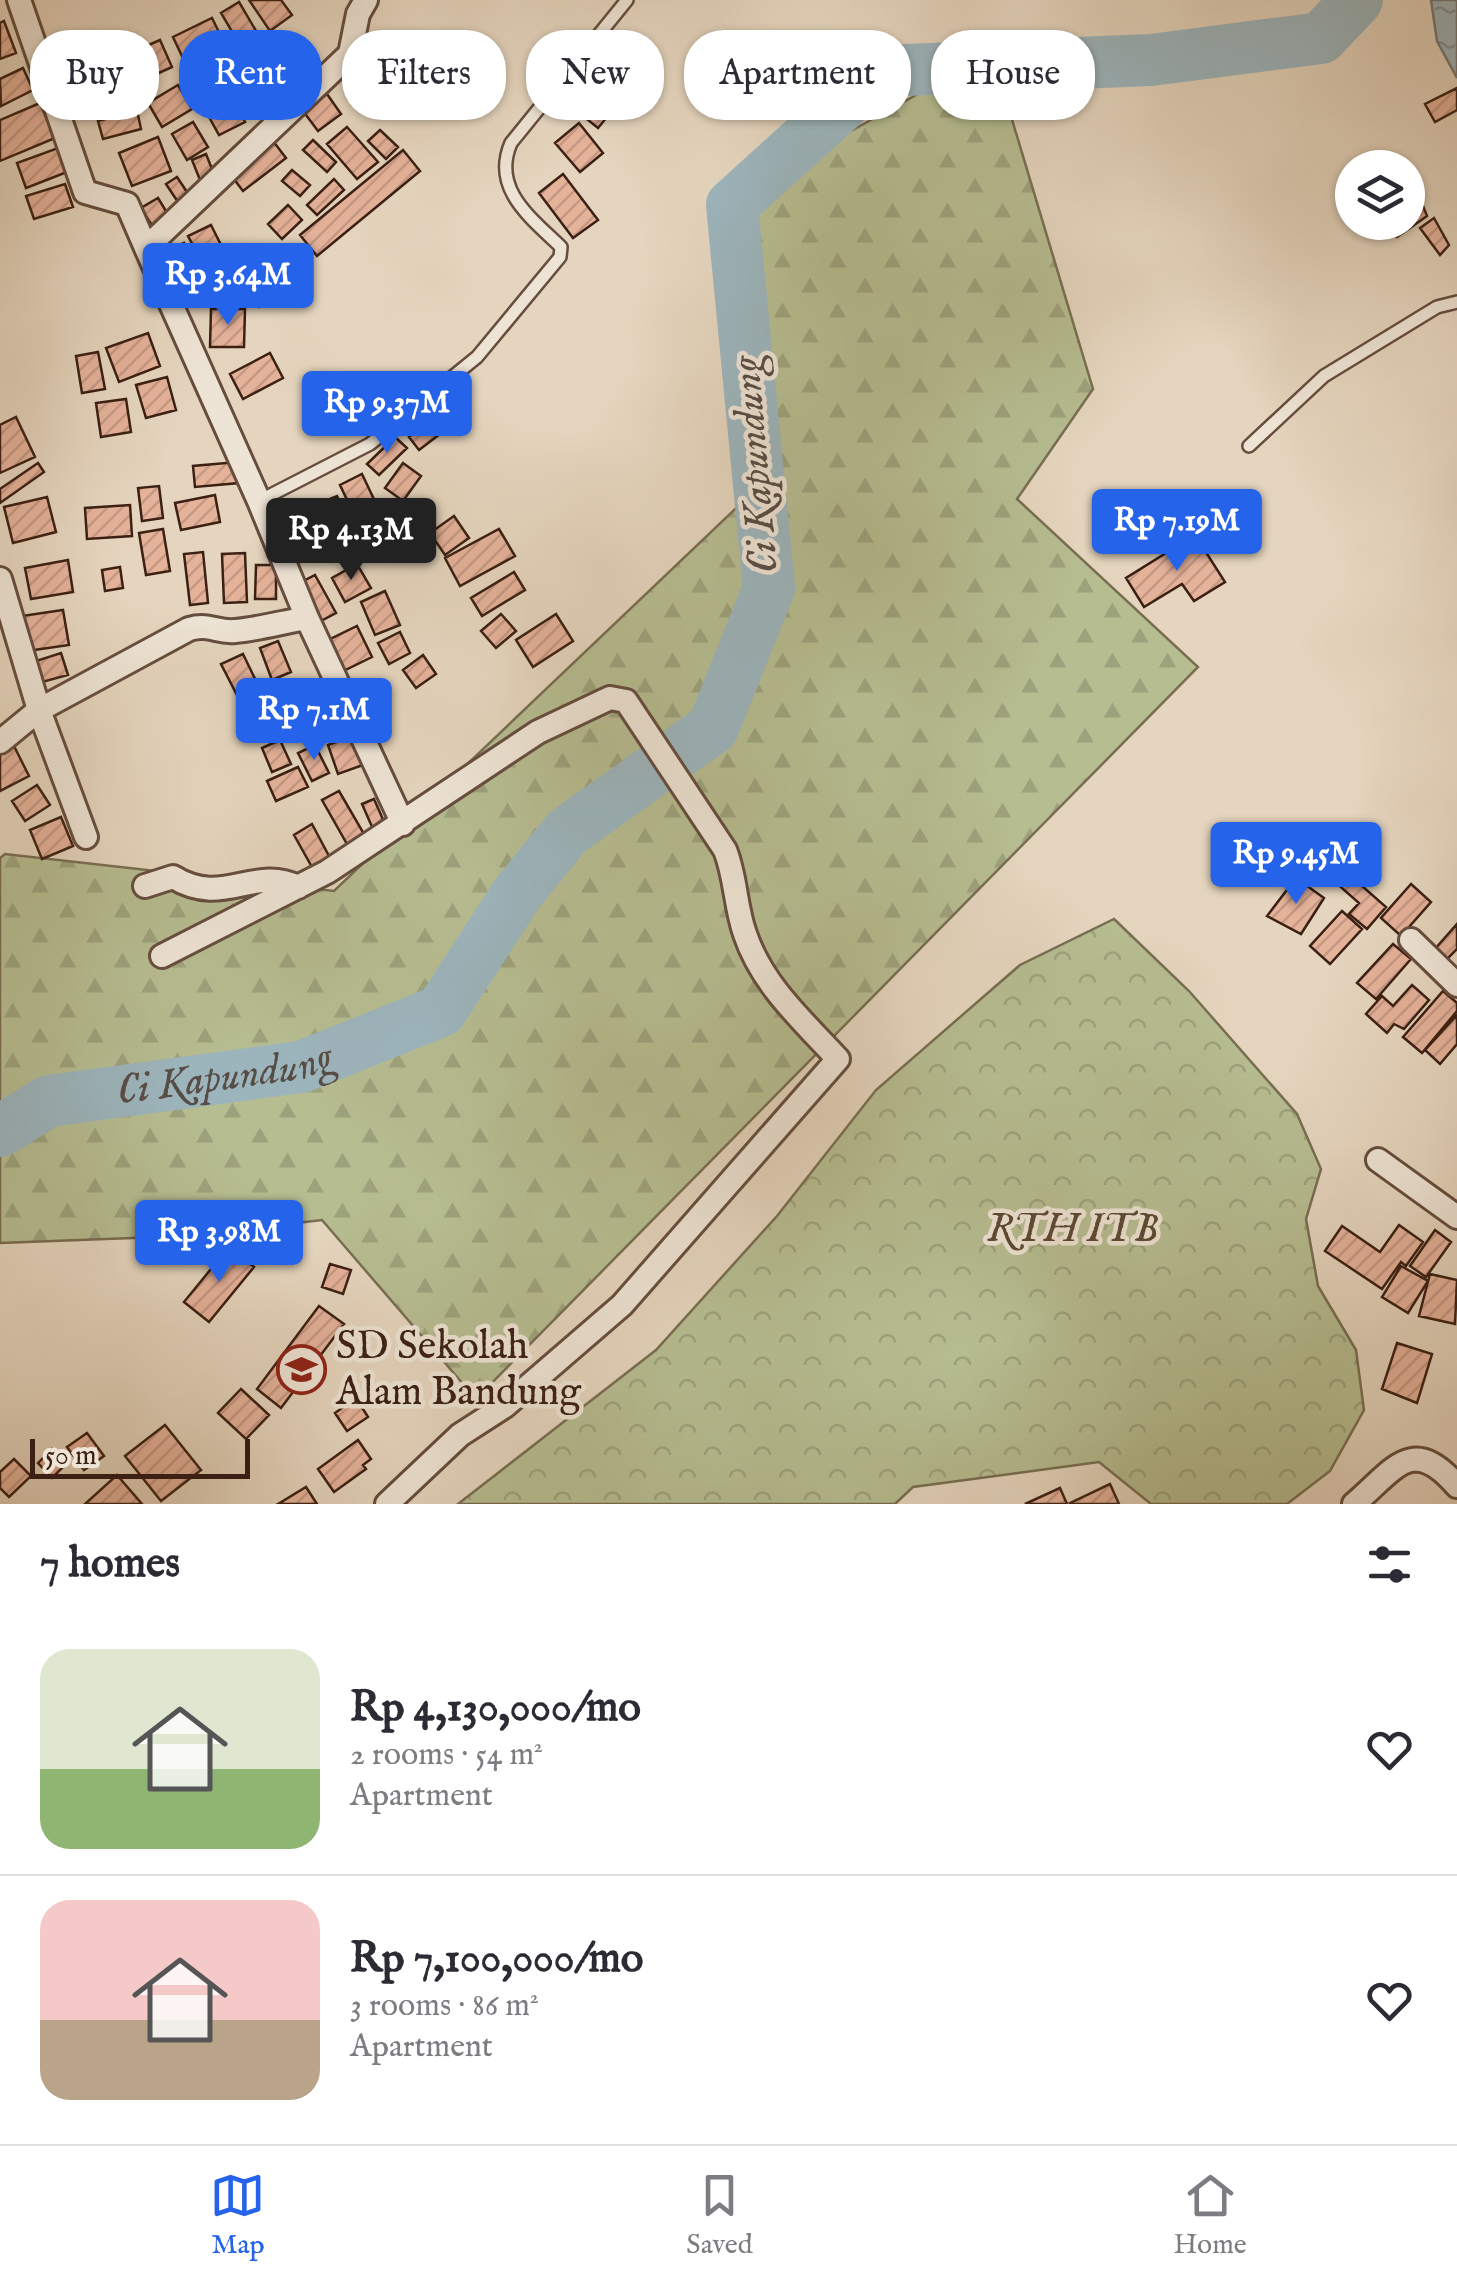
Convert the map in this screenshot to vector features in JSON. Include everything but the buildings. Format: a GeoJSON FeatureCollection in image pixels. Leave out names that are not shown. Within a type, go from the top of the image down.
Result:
{"type":"FeatureCollection","features":[{"type":"Feature","properties":{"kind":"street"},"geometry":{"type":"LineString","coordinates":[[0,6],[17,0],[85,192],[128,204],[307,618],[403,824]]}},
{"type":"Feature","properties":{"kind":"street"},"geometry":{"type":"LineString","coordinates":[[146,248],[350,54],[358,14],[366,0]]}},
{"type":"Feature","properties":{"kind":"street"},"geometry":{"type":"LineString","coordinates":[[0,579],[39,710],[86,837]]}},
{"type":"Feature","properties":{"kind":"street"},"geometry":{"type":"LineString","coordinates":[[0,742],[39,710],[189,628],[212,626],[230,632],[307,618]]}},
{"type":"Feature","properties":{"kind":"street"},"geometry":{"type":"LineString","coordinates":[[162,956],[298,887],[403,824],[538,732],[610,698],[626,701],[725,850],[734,872],[735,898],[745,936],[767,982],[838,1059],[622,1305],[504,1406],[460,1436],[387,1504]]}},
{"type":"Feature","properties":{"kind":"street"},"geometry":{"type":"LineString","coordinates":[[145,886],[173,877],[187,886],[206,890],[264,880],[284,880],[298,887]]}},
{"type":"Feature","properties":{"kind":"street"},"geometry":{"type":"LineString","coordinates":[[1411,940],[1457,985]]}},
{"type":"Feature","properties":{"kind":"street"},"geometry":{"type":"LineString","coordinates":[[1378,1160],[1457,1216]]}},
{"type":"Feature","properties":{"kind":"street"},"geometry":{"type":"LineString","coordinates":[[1354,1504],[1407,1460],[1424,1458],[1432,1462],[1457,1486]]}},
{"type":"Feature","properties":{"kind":"lane"},"geometry":{"type":"LineString","coordinates":[[259,501],[370,444],[477,357],[560,257],[561,246],[514,202],[508,183],[507,153],[511,143],[627,0]]}},
{"type":"Feature","properties":{"kind":"lane"},"geometry":{"type":"LineString","coordinates":[[1249,446],[1324,376],[1438,307],[1457,302]]}},
{"type":"Feature","properties":{"kind":"green space"},"geometry":{"type":"Polygon","coordinates":[[[931,87],[931,120],[1012,120],[1093,389],[1017,499],[1198,667],[476,1399],[322,1220],[186,1236],[0,1243],[0,858],[5,854],[334,891],[773,473],[755,184],[871,120],[911,120],[911,98],[931,87]]]}},
{"type":"Feature","properties":{"kind":"green space","name":"RTH ITB"},"geometry":{"type":"Polygon","coordinates":[[[1114,919],[1189,991],[1297,1114],[1321,1169],[1306,1219],[1318,1286],[1356,1350],[1364,1410],[1330,1471],[1287,1504],[1151,1504],[1099,1462],[913,1487],[895,1504],[458,1504],[656,1350],[777,1216],[876,1090],[1020,965],[1114,919]]]}},
{"type":"Feature","properties":{"kind":"water"},"geometry":{"type":"Polygon","coordinates":[[[1431,0],[1457,0],[1457,78],[1437,41],[1431,0]]]}},
{"type":"Feature","properties":{"kind":"waterway","name":"Ci Kapundung"},"geometry":{"type":"LineString","coordinates":[[0,1131],[49,1101],[301,1067],[441,1011],[517,894],[567,832],[713,728],[769,588],[732,205],[880,71],[1151,60],[1321,38],[1357,0]]}},
{"type":"Feature","properties":{"kind":"place","name":"SD Sekolah Alam Bandung"},"geometry":{"type":"Point","coordinates":[301,1370]}}]}
